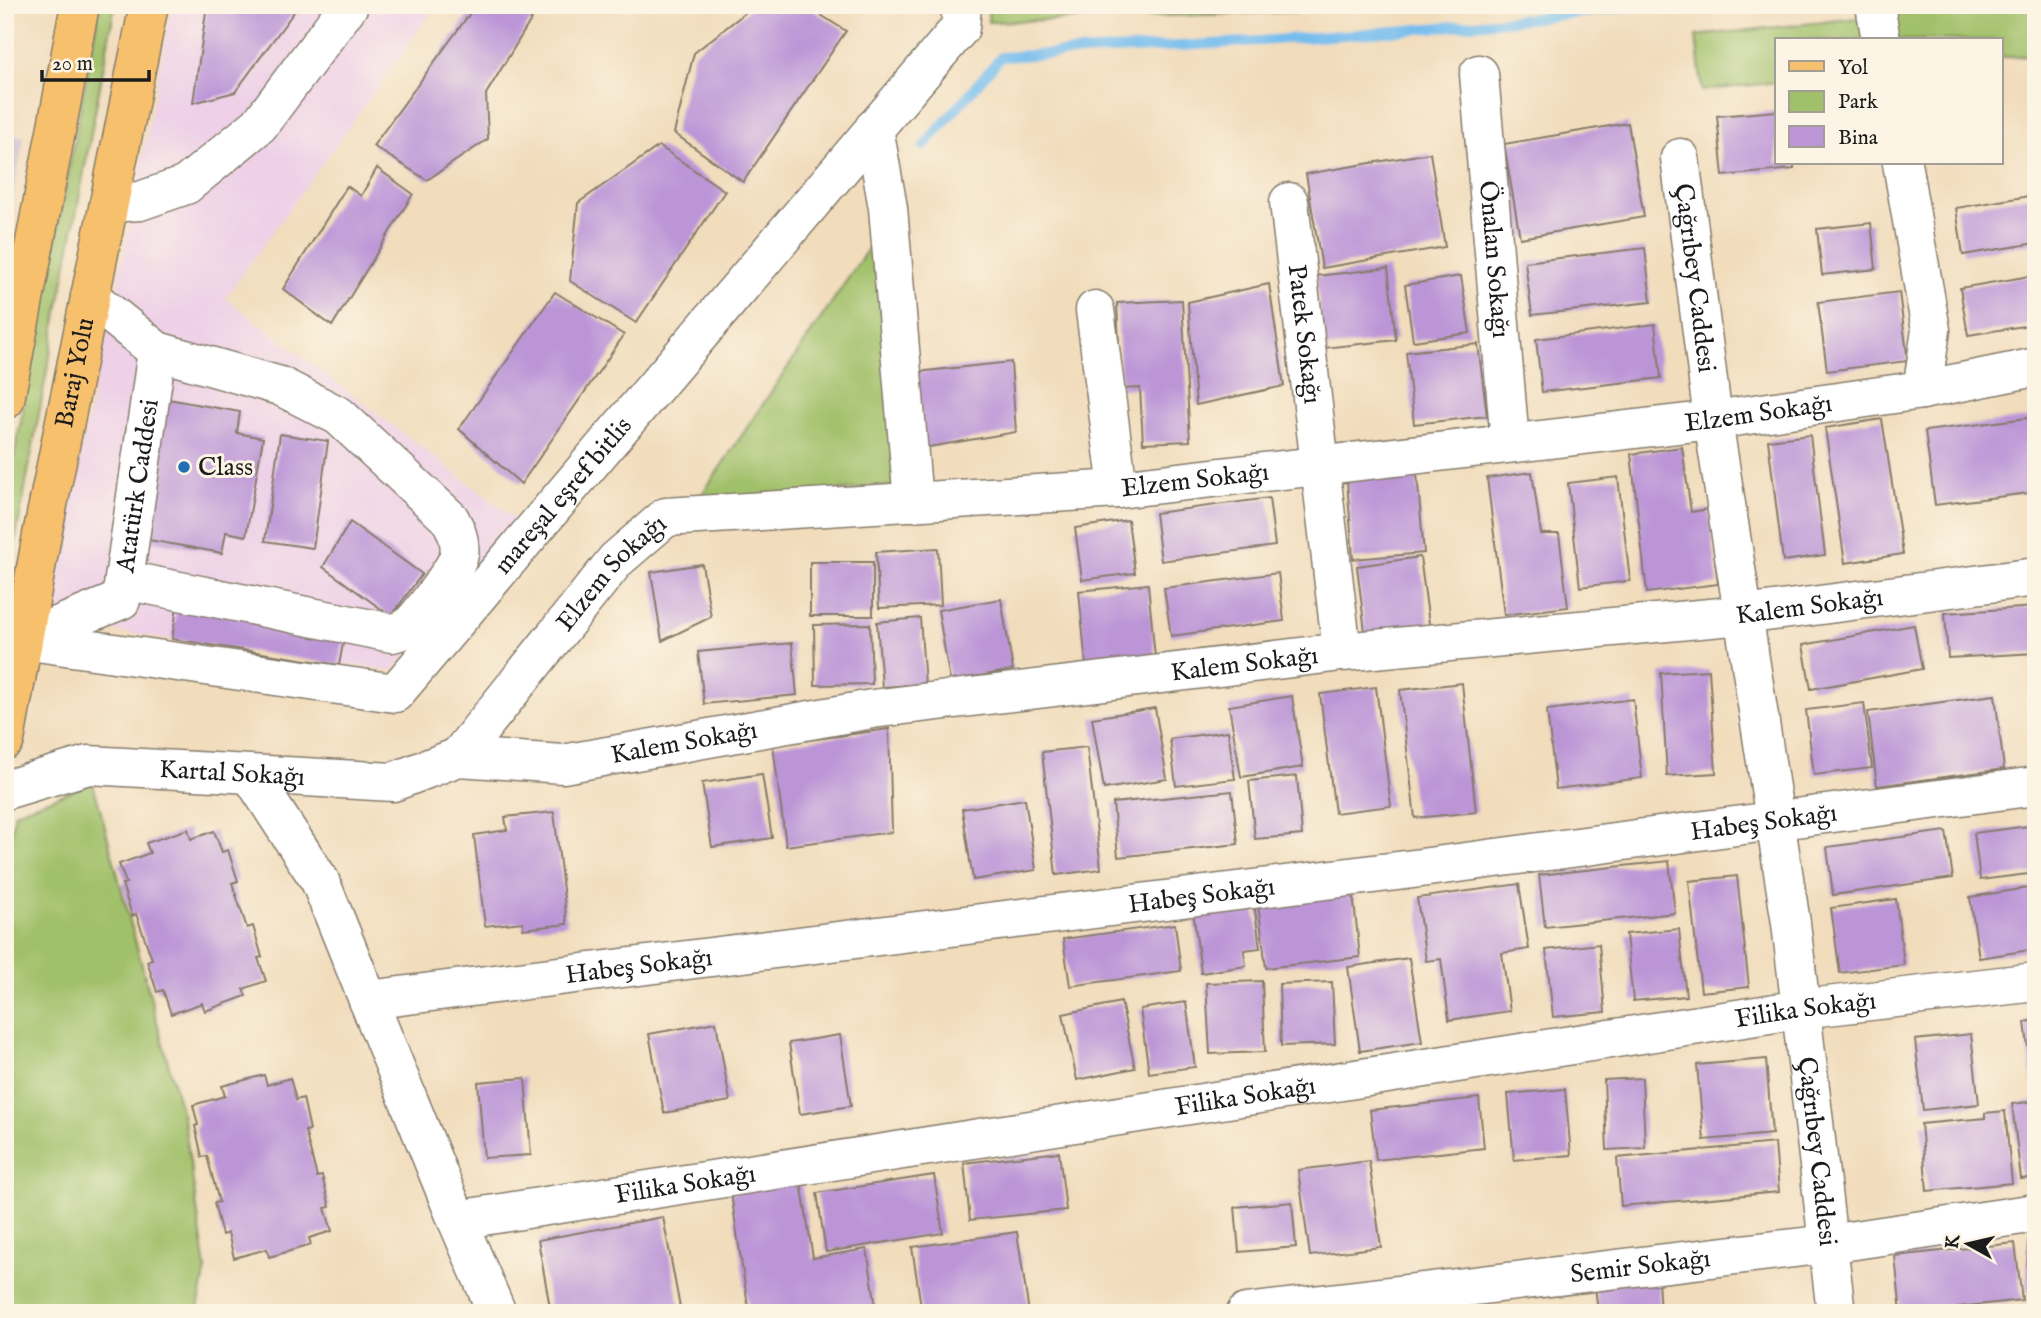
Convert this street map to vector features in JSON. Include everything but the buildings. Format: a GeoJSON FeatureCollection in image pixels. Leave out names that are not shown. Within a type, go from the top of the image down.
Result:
{"type":"FeatureCollection","features":[{"type":"Feature","properties":{"kind":"main road"},"geometry":{"type":"LineString","coordinates":[[5,400],[80,5]]}},
{"type":"Feature","properties":{"kind":"main road","name":"Baraj Yolu"},"geometry":{"type":"LineString","coordinates":[[5,740],[149,5]]}},
{"type":"Feature","properties":{"kind":"street"},"geometry":{"type":"LineString","coordinates":[[109,203],[140,201],[186,185],[259,125],[349,5]]}},
{"type":"Feature","properties":{"kind":"street","name":"mareşal eşref bitlis"},"geometry":{"type":"LineString","coordinates":[[23,640],[395,693],[960,28],[962,5]]}},
{"type":"Feature","properties":{"kind":"street"},"geometry":{"type":"LineString","coordinates":[[1875,5],[1881,38]]}},
{"type":"Feature","properties":{"kind":"street","name":"Önalan Sokağı"},"geometry":{"type":"LineString","coordinates":[[1479,74],[1510,443]]}},
{"type":"Feature","properties":{"kind":"street"},"geometry":{"type":"LineString","coordinates":[[874,128],[888,208],[913,502]]}},
{"type":"Feature","properties":{"kind":"street","name":"Çağrıbey Caddesi"},"geometry":{"type":"LineString","coordinates":[[1680,158],[1713,420],[1791,923],[1836,1313]]}},
{"type":"Feature","properties":{"kind":"street"},"geometry":{"type":"LineString","coordinates":[[1902,164],[1931,330],[1922,390]]}},
{"type":"Feature","properties":{"kind":"street","name":"Patek Sokağı"},"geometry":{"type":"LineString","coordinates":[[1289,202],[1342,652]]}},
{"type":"Feature","properties":{"kind":"street"},"geometry":{"type":"LineString","coordinates":[[90,297],[156,352],[280,386],[340,416],[450,519],[459,545],[458,560],[415,620],[401,631],[392,633],[124,580]]}},
{"type":"Feature","properties":{"kind":"street"},"geometry":{"type":"LineString","coordinates":[[1095,310],[1118,489]]}},
{"type":"Feature","properties":{"kind":"street","name":"Atatürk Caddesi"},"geometry":{"type":"LineString","coordinates":[[23,640],[121,600],[156,352]]}},
{"type":"Feature","properties":{"kind":"street","name":"Elzem Sokağı"},"geometry":{"type":"LineString","coordinates":[[458,757],[616,560],[666,517],[1118,489],[1713,420],[1922,390],[2036,367]]}},
{"type":"Feature","properties":{"kind":"street","name":"Kalem Sokağı"},"geometry":{"type":"LineString","coordinates":[[458,757],[563,764],[872,709],[1342,652],[1743,615],[2036,577]]}},
{"type":"Feature","properties":{"kind":"street","name":"Kartal Sokağı"},"geometry":{"type":"LineString","coordinates":[[5,790],[88,765],[393,782],[458,757]]}},
{"type":"Feature","properties":{"kind":"street"},"geometry":{"type":"LineString","coordinates":[[251,775],[320,881],[497,1313]]}},
{"type":"Feature","properties":{"kind":"street","name":"Habeş Sokağı"},"geometry":{"type":"LineString","coordinates":[[368,1000],[1413,869],[2036,786]]}},
{"type":"Feature","properties":{"kind":"street","name":"Filika Sokağı"},"geometry":{"type":"LineString","coordinates":[[457,1220],[1801,1009],[2036,982]]}},
{"type":"Feature","properties":{"kind":"street","name":"Semir Sokağı"},"geometry":{"type":"LineString","coordinates":[[1246,1313],[1828,1244],[2036,1213]]}},
{"type":"Feature","properties":{"kind":"shaded area"},"geometry":{"type":"Polygon","coordinates":[[[172,5],[437,5],[225,298],[522,524],[392,671],[44,621],[129,229],[172,5]]]}},
{"type":"Feature","properties":{"kind":"shaded area"},"geometry":{"type":"Polygon","coordinates":[[[5,132],[24,137],[5,240],[5,132]]]}},
{"type":"Feature","properties":{"kind":"green space"},"geometry":{"type":"Polygon","coordinates":[[[100,5],[115,5],[5,596],[5,505],[100,5]]]}},
{"type":"Feature","properties":{"kind":"green space"},"geometry":{"type":"Polygon","coordinates":[[[989,5],[1386,5],[1320,11],[988,22],[989,5]]]}},
{"type":"Feature","properties":{"kind":"green space"},"geometry":{"type":"Polygon","coordinates":[[[1975,5],[2036,5],[2036,54],[2002,58],[2002,38],[1775,38],[1775,82],[1702,91],[1696,36],[1975,5]]]}},
{"type":"Feature","properties":{"kind":"green space"},"geometry":{"type":"Polygon","coordinates":[[[874,240],[904,485],[696,503],[874,240]]]}},
{"type":"Feature","properties":{"kind":"green space"},"geometry":{"type":"Polygon","coordinates":[[[93,783],[184,1122],[206,1269],[197,1313],[5,1313],[5,867],[15,812],[93,783]]]}},
{"type":"Feature","properties":{"kind":"waterway"},"geometry":{"type":"LineString","coordinates":[[924,146],[1001,57],[1402,31],[1641,5]]}},
{"type":"Feature","properties":{"kind":"place","name":"Class"},"geometry":{"type":"Point","coordinates":[184,467]}}]}
